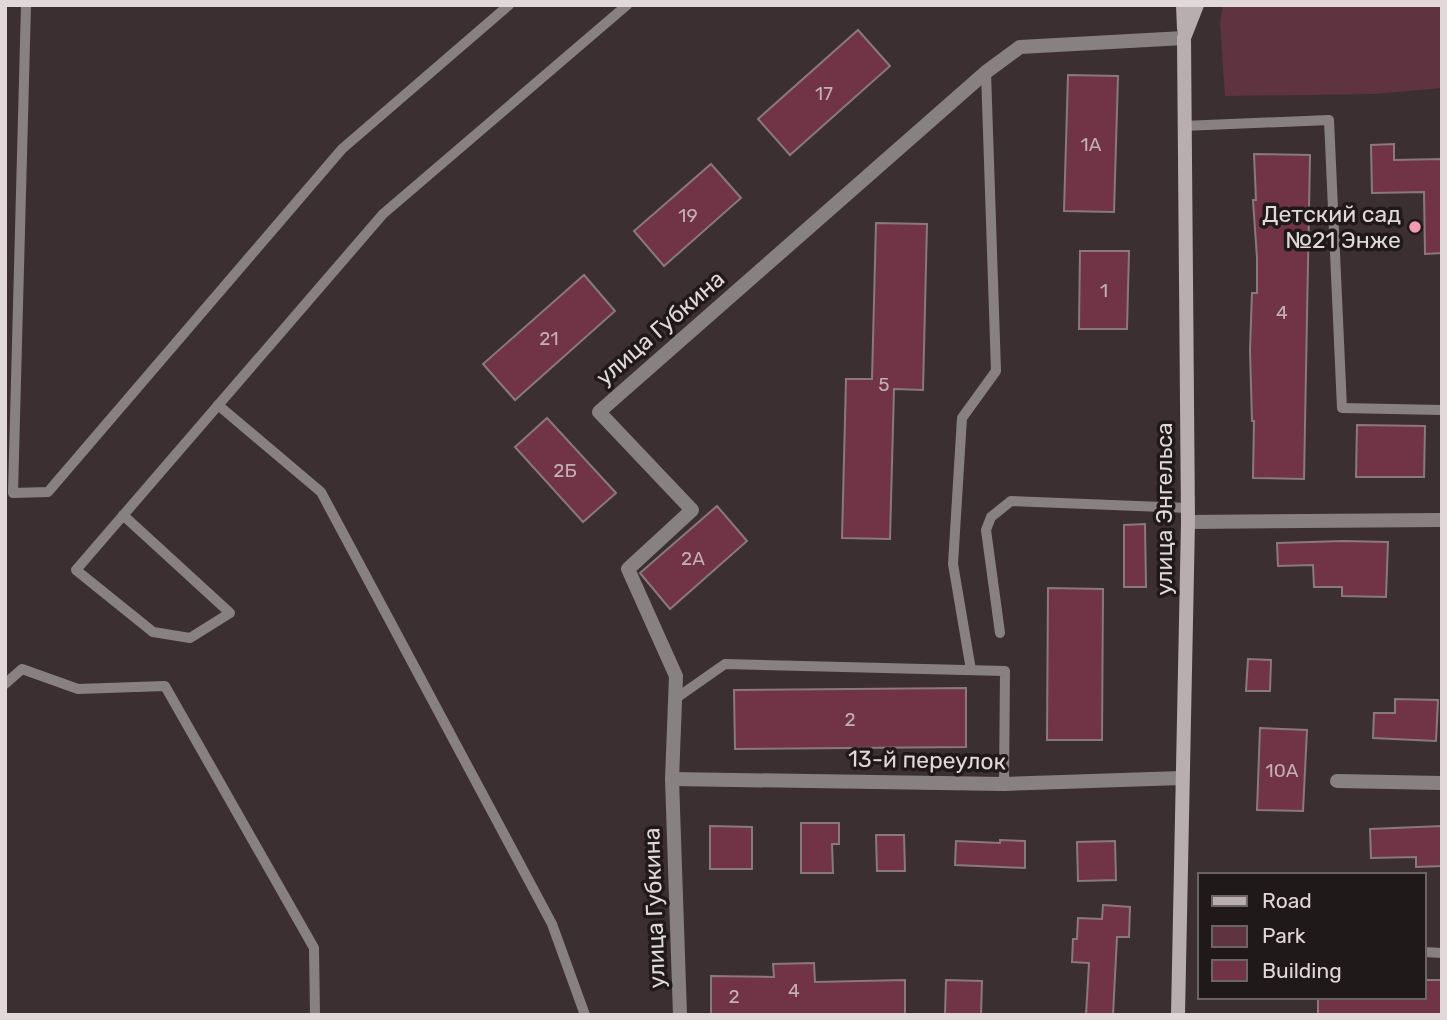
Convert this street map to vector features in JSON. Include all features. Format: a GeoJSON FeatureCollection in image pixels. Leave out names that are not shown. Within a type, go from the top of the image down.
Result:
{"type":"FeatureCollection","features":[{"type":"Feature","properties":{"kind":"street"},"geometry":{"type":"LineString","coordinates":[[1183,5],[1184,38]]}},
{"type":"Feature","properties":{"kind":"street","name":"улица Энгельса"},"geometry":{"type":"LineString","coordinates":[[1178,1015],[1188,515],[1184,38],[1197,5]]}},
{"type":"Feature","properties":{"kind":"street","name":"улица Губкина"},"geometry":{"type":"LineString","coordinates":[[680,1015],[672,779],[676,676],[628,569],[692,510],[599,412],[986,72],[1020,47],[1184,38]]}},
{"type":"Feature","properties":{"kind":"street"},"geometry":{"type":"LineString","coordinates":[[1188,515],[1442,520]]}},
{"type":"Feature","properties":{"kind":"street","name":"13-й переулок"},"geometry":{"type":"LineString","coordinates":[[672,779],[1004,784],[1182,778]]}},
{"type":"Feature","properties":{"kind":"street"},"geometry":{"type":"LineString","coordinates":[[1338,781],[1442,783]]}},
{"type":"Feature","properties":{"kind":"lane"},"geometry":{"type":"LineString","coordinates":[[26,5],[13,492],[48,492],[342,149],[509,5]]}},
{"type":"Feature","properties":{"kind":"lane"},"geometry":{"type":"LineString","coordinates":[[123,515],[230,613],[190,638],[153,632],[76,570],[123,515],[383,214],[627,5]]}},
{"type":"Feature","properties":{"kind":"lane"},"geometry":{"type":"LineString","coordinates":[[971,670],[953,564],[961,418],[996,371],[986,72]]}},
{"type":"Feature","properties":{"kind":"lane"},"geometry":{"type":"LineString","coordinates":[[1184,126],[1329,120],[1342,408],[1442,410]]}},
{"type":"Feature","properties":{"kind":"lane"},"geometry":{"type":"LineString","coordinates":[[218,405],[321,492],[552,924],[585,1015]]}},
{"type":"Feature","properties":{"kind":"lane"},"geometry":{"type":"LineString","coordinates":[[1000,633],[986,530],[991,517],[1011,501],[1188,515]]}},
{"type":"Feature","properties":{"kind":"lane"},"geometry":{"type":"LineString","coordinates":[[675,699],[725,664],[1005,671],[1004,784]]}},
{"type":"Feature","properties":{"kind":"lane"},"geometry":{"type":"LineString","coordinates":[[5,684],[22,669],[78,690],[164,686],[314,948],[315,1015]]}},
{"type":"Feature","properties":{"kind":"green space"},"geometry":{"type":"Polygon","coordinates":[[[1223,5],[1442,5],[1442,88],[1374,94],[1225,96],[1220,22],[1223,5]]]}},
{"type":"Feature","properties":{"kind":"building"},"geometry":{"type":"Polygon","coordinates":[[[858,30],[890,66],[790,155],[758,119],[858,30]]]}},
{"type":"Feature","properties":{"kind":"building"},"geometry":{"type":"Polygon","coordinates":[[[1068,75],[1118,76],[1114,212],[1064,211],[1068,75]]]}},
{"type":"Feature","properties":{"kind":"building"},"geometry":{"type":"Polygon","coordinates":[[[1394,144],[1394,160],[1442,159],[1442,253],[1425,254],[1424,192],[1372,193],[1371,145],[1394,144]]]}},
{"type":"Feature","properties":{"kind":"building"},"geometry":{"type":"Polygon","coordinates":[[[1254,154],[1310,155],[1304,479],[1253,478],[1254,421],[1250,350],[1252,293],[1257,293],[1254,154]]]}},
{"type":"Feature","properties":{"kind":"building"},"geometry":{"type":"Polygon","coordinates":[[[711,164],[741,198],[664,266],[634,231],[711,164]]]}},
{"type":"Feature","properties":{"kind":"building"},"geometry":{"type":"Polygon","coordinates":[[[876,223],[927,224],[923,390],[894,389],[890,539],[842,538],[846,379],[872,379],[876,223]]]}},
{"type":"Feature","properties":{"kind":"building"},"geometry":{"type":"Polygon","coordinates":[[[1080,251],[1129,251],[1127,329],[1079,329],[1080,251]]]}},
{"type":"Feature","properties":{"kind":"building"},"geometry":{"type":"Polygon","coordinates":[[[584,275],[615,311],[515,400],[483,364],[584,275]]]}},
{"type":"Feature","properties":{"kind":"building"},"geometry":{"type":"Polygon","coordinates":[[[547,418],[616,493],[583,522],[515,447],[547,418]]]}},
{"type":"Feature","properties":{"kind":"building"},"geometry":{"type":"Polygon","coordinates":[[[1357,425],[1425,426],[1424,477],[1356,477],[1357,425]]]}},
{"type":"Feature","properties":{"kind":"building"},"geometry":{"type":"Polygon","coordinates":[[[717,506],[747,541],[670,609],[640,573],[717,506]]]}},
{"type":"Feature","properties":{"kind":"building"},"geometry":{"type":"Polygon","coordinates":[[[1145,524],[1146,587],[1124,587],[1124,525],[1145,524]]]}},
{"type":"Feature","properties":{"kind":"building"},"geometry":{"type":"Polygon","coordinates":[[[1388,542],[1386,597],[1342,596],[1342,587],[1314,587],[1313,565],[1278,566],[1277,543],[1388,542]]]}},
{"type":"Feature","properties":{"kind":"building"},"geometry":{"type":"Polygon","coordinates":[[[1048,588],[1103,589],[1102,740],[1047,740],[1048,588]]]}},
{"type":"Feature","properties":{"kind":"building"},"geometry":{"type":"Polygon","coordinates":[[[1248,659],[1271,660],[1270,691],[1246,691],[1248,659]]]}},
{"type":"Feature","properties":{"kind":"building"},"geometry":{"type":"Polygon","coordinates":[[[966,688],[966,747],[735,749],[734,690],[966,688]]]}},
{"type":"Feature","properties":{"kind":"building"},"geometry":{"type":"Polygon","coordinates":[[[1395,699],[1438,700],[1436,741],[1373,738],[1374,713],[1395,713],[1395,699]]]}},
{"type":"Feature","properties":{"kind":"building"},"geometry":{"type":"Polygon","coordinates":[[[1260,728],[1307,730],[1303,811],[1257,810],[1260,728]]]}},
{"type":"Feature","properties":{"kind":"building"},"geometry":{"type":"Polygon","coordinates":[[[801,823],[839,823],[839,844],[832,844],[833,873],[801,873],[801,823]]]}},
{"type":"Feature","properties":{"kind":"building"},"geometry":{"type":"Polygon","coordinates":[[[710,826],[752,827],[752,869],[710,869],[710,826]]]}},
{"type":"Feature","properties":{"kind":"building"},"geometry":{"type":"Polygon","coordinates":[[[1442,826],[1442,866],[1416,867],[1416,857],[1371,858],[1370,829],[1442,826]]]}},
{"type":"Feature","properties":{"kind":"building"},"geometry":{"type":"Polygon","coordinates":[[[876,835],[904,835],[905,871],[877,871],[876,835]]]}},
{"type":"Feature","properties":{"kind":"building"},"geometry":{"type":"Polygon","coordinates":[[[1000,840],[1025,841],[1025,868],[955,865],[956,841],[1000,843],[1000,840]]]}},
{"type":"Feature","properties":{"kind":"building"},"geometry":{"type":"Polygon","coordinates":[[[1115,841],[1116,880],[1078,881],[1077,842],[1115,841]]]}},
{"type":"Feature","properties":{"kind":"building"},"geometry":{"type":"Polygon","coordinates":[[[1103,905],[1130,907],[1129,937],[1117,937],[1113,1015],[1086,1015],[1089,963],[1072,962],[1073,939],[1077,939],[1078,918],[1102,919],[1103,905]]]}},
{"type":"Feature","properties":{"kind":"building"},"geometry":{"type":"Polygon","coordinates":[[[814,963],[815,982],[905,980],[905,1015],[711,1015],[711,976],[774,977],[773,964],[814,963]]]}},
{"type":"Feature","properties":{"kind":"building"},"geometry":{"type":"Polygon","coordinates":[[[946,980],[982,981],[981,1015],[945,1015],[946,980]]]}},
{"type":"Feature","properties":{"kind":"building"},"geometry":{"type":"Polygon","coordinates":[[[1426,980],[1442,980],[1442,1015],[1318,1015],[1318,999],[1426,999],[1426,980]]]}},
{"type":"Feature","properties":{"kind":"place","name":"Детский сад №21 Энже"},"geometry":{"type":"Point","coordinates":[1415,227]}}]}
